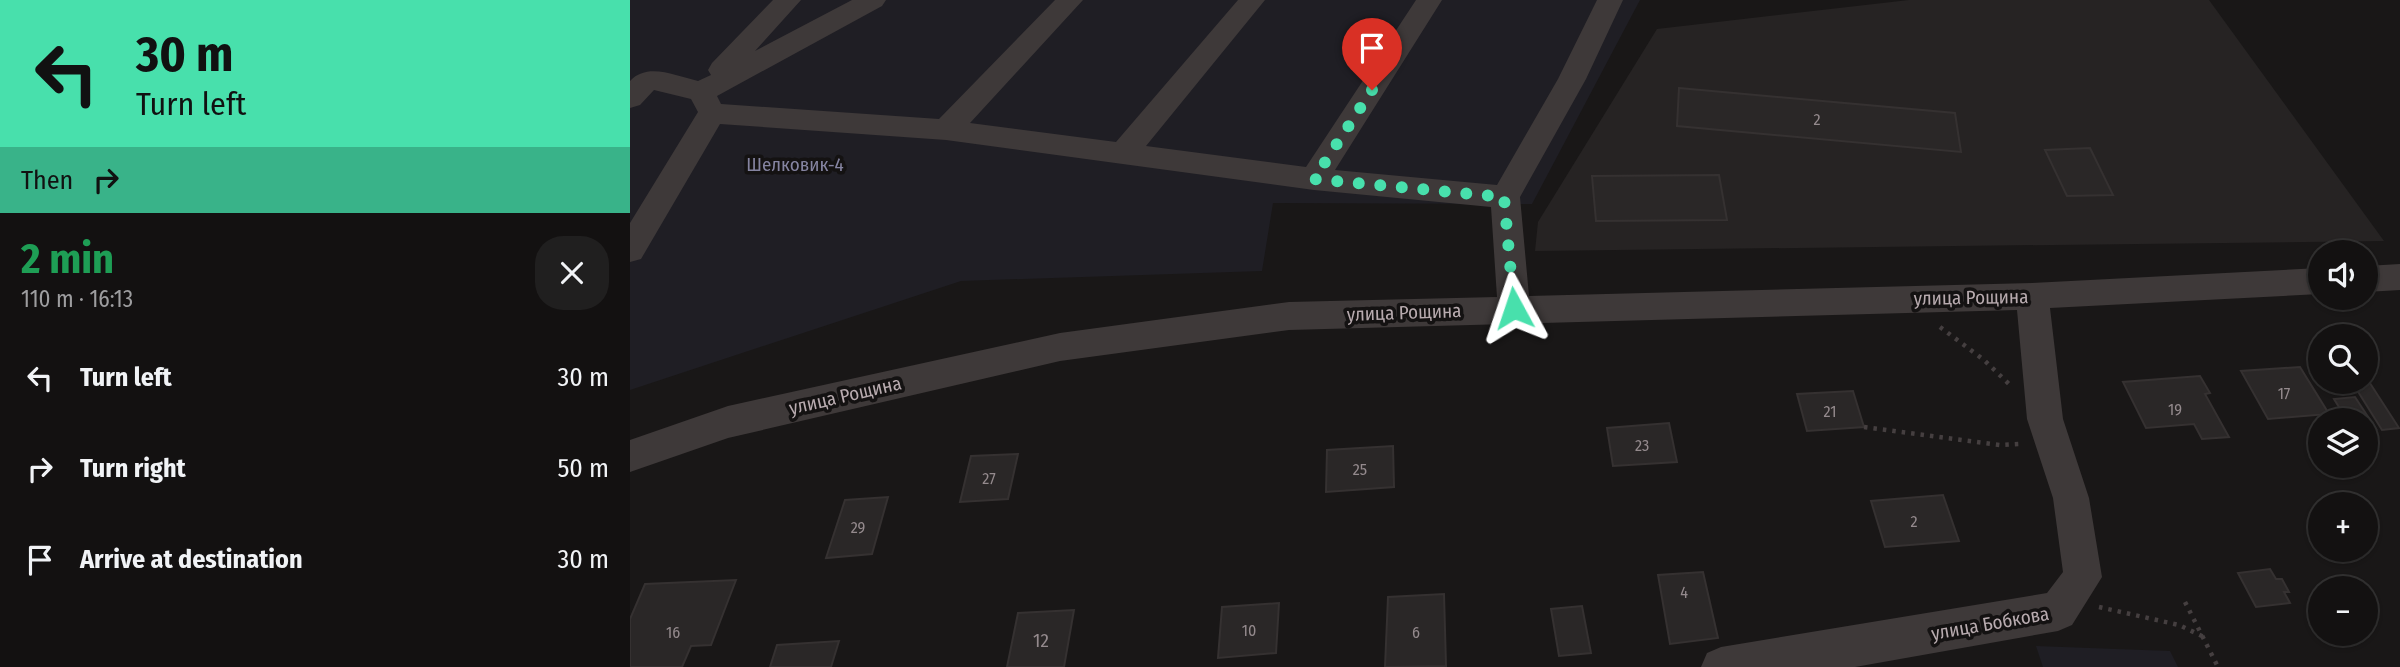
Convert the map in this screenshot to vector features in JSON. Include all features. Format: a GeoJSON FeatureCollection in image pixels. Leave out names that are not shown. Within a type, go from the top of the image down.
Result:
{"type":"FeatureCollection","features":[{"type":"Feature","properties":{"kind":"street"},"geometry":{"type":"LineString","coordinates":[[630,250],[707,102],[788,0]]}},
{"type":"Feature","properties":{"kind":"street"},"geometry":{"type":"LineString","coordinates":[[707,102],[873,0]]}},
{"type":"Feature","properties":{"kind":"street"},"geometry":{"type":"LineString","coordinates":[[946,130],[1070,0]]}},
{"type":"Feature","properties":{"kind":"street"},"geometry":{"type":"LineString","coordinates":[[1123,154],[1252,0]]}},
{"type":"Feature","properties":{"kind":"street"},"geometry":{"type":"LineString","coordinates":[[1314,179],[1429,0]]}},
{"type":"Feature","properties":{"kind":"street"},"geometry":{"type":"LineString","coordinates":[[1514,308],[1504,197],[1572,79],[1611,0]]}},
{"type":"Feature","properties":{"kind":"street"},"geometry":{"type":"LineString","coordinates":[[630,56],[639,89],[707,102],[946,130],[1314,179],[1504,197]]}},
{"type":"Feature","properties":{"kind":"street"},"geometry":{"type":"LineString","coordinates":[[2378,278],[2400,277]]}},
{"type":"Feature","properties":{"kind":"street","name":"улица Рощина"},"geometry":{"type":"LineString","coordinates":[[630,456],[728,422],[1060,347],[1289,316],[2032,296],[2308,282]]}},
{"type":"Feature","properties":{"kind":"street","name":"улица Бобкова"},"geometry":{"type":"LineString","coordinates":[[1721,667],[1874,644],[2058,611],[2083,577],[2071,498],[2048,431],[2032,296]]}},
{"type":"Feature","properties":{"kind":"path"},"geometry":{"type":"LineString","coordinates":[[1864,427],[2000,445],[2048,431],[1984,360],[1937,324]]}},
{"type":"Feature","properties":{"kind":"path"},"geometry":{"type":"LineString","coordinates":[[2185,602],[2218,667]]}},
{"type":"Feature","properties":{"kind":"path"},"geometry":{"type":"LineString","coordinates":[[2063,604],[2106,608],[2179,625],[2204,637]]}},
{"type":"Feature","properties":{"kind":"shaded area"},"geometry":{"type":"Polygon","coordinates":[[[1909,0],[2209,0],[2384,241],[1535,251],[1538,222],[1657,29],[1909,0]]]}},
{"type":"Feature","properties":{"kind":"green space","name":"Шелковик-4"},"geometry":{"type":"Polygon","coordinates":[[[630,0],[1640,0],[1532,204],[1273,203],[1262,271],[961,281],[630,390],[630,0]]]}},
{"type":"Feature","properties":{"kind":"green space"},"geometry":{"type":"Polygon","coordinates":[[[2036,646],[2170,651],[2178,667],[2043,667],[2036,646]]]}},
{"type":"Feature","properties":{"kind":"building"},"geometry":{"type":"Polygon","coordinates":[[[1679,88],[1955,113],[1961,152],[1677,126],[1679,88]]]}},
{"type":"Feature","properties":{"kind":"building"},"geometry":{"type":"Polygon","coordinates":[[[2090,148],[2113,195],[2067,196],[2045,150],[2090,148]]]}},
{"type":"Feature","properties":{"kind":"building"},"geometry":{"type":"Polygon","coordinates":[[[1719,175],[1727,220],[1596,221],[1592,176],[1719,175]]]}},
{"type":"Feature","properties":{"kind":"building"},"geometry":{"type":"Polygon","coordinates":[[[2300,367],[2308,380],[2308,394],[2317,394],[2325,408],[2308,408],[2308,416],[2268,419],[2241,371],[2300,367]]]}},
{"type":"Feature","properties":{"kind":"building"},"geometry":{"type":"Polygon","coordinates":[[[2200,376],[2210,393],[2205,394],[2229,437],[2202,439],[2194,424],[2146,428],[2123,382],[2200,376]]]}},
{"type":"Feature","properties":{"kind":"building"},"geometry":{"type":"Polygon","coordinates":[[[1853,391],[1864,427],[1807,431],[1797,394],[1853,391]]]}},
{"type":"Feature","properties":{"kind":"building"},"geometry":{"type":"Polygon","coordinates":[[[2360,394],[2377,394],[2399,428],[2382,430],[2378,424],[2378,408],[2368,408],[2360,394]]]}},
{"type":"Feature","properties":{"kind":"building"},"geometry":{"type":"Polygon","coordinates":[[[2355,397],[2362,408],[2340,408],[2334,399],[2355,397]]]}},
{"type":"Feature","properties":{"kind":"building"},"geometry":{"type":"Polygon","coordinates":[[[1669,423],[1677,462],[1613,466],[1607,428],[1669,423]]]}},
{"type":"Feature","properties":{"kind":"building"},"geometry":{"type":"Polygon","coordinates":[[[1393,446],[1394,487],[1326,492],[1327,450],[1393,446]]]}},
{"type":"Feature","properties":{"kind":"building"},"geometry":{"type":"Polygon","coordinates":[[[1018,454],[1008,499],[960,502],[971,456],[1018,454]]]}},
{"type":"Feature","properties":{"kind":"building"},"geometry":{"type":"Polygon","coordinates":[[[1943,495],[1959,541],[1885,547],[1871,501],[1943,495]]]}},
{"type":"Feature","properties":{"kind":"building"},"geometry":{"type":"Polygon","coordinates":[[[888,497],[872,554],[826,558],[845,500],[888,497]]]}},
{"type":"Feature","properties":{"kind":"building"},"geometry":{"type":"Polygon","coordinates":[[[2270,569],[2276,579],[2282,579],[2289,592],[2284,592],[2290,603],[2256,607],[2238,573],[2270,569]]]}},
{"type":"Feature","properties":{"kind":"building"},"geometry":{"type":"Polygon","coordinates":[[[1703,572],[1718,638],[1670,644],[1658,575],[1703,572]]]}},
{"type":"Feature","properties":{"kind":"building"},"geometry":{"type":"Polygon","coordinates":[[[736,580],[711,645],[691,646],[682,667],[630,667],[630,619],[645,584],[736,580]]]}},
{"type":"Feature","properties":{"kind":"building"},"geometry":{"type":"Polygon","coordinates":[[[1444,594],[1446,666],[1385,667],[1388,597],[1444,594]]]}},
{"type":"Feature","properties":{"kind":"building"},"geometry":{"type":"Polygon","coordinates":[[[1279,603],[1276,653],[1218,658],[1222,607],[1279,603]]]}},
{"type":"Feature","properties":{"kind":"building"},"geometry":{"type":"Polygon","coordinates":[[[1582,606],[1591,653],[1559,656],[1551,609],[1582,606]]]}},
{"type":"Feature","properties":{"kind":"building"},"geometry":{"type":"Polygon","coordinates":[[[1074,610],[1064,667],[1007,667],[1018,613],[1074,610]]]}},
{"type":"Feature","properties":{"kind":"building"},"geometry":{"type":"Polygon","coordinates":[[[839,641],[831,667],[770,667],[777,645],[839,641]]]}},
{"type":"Feature","properties":{"kind":"route"},"geometry":{"type":"LineString","coordinates":[[1372,90],[1314,179],[1504,197],[1514,308]]}}]}
